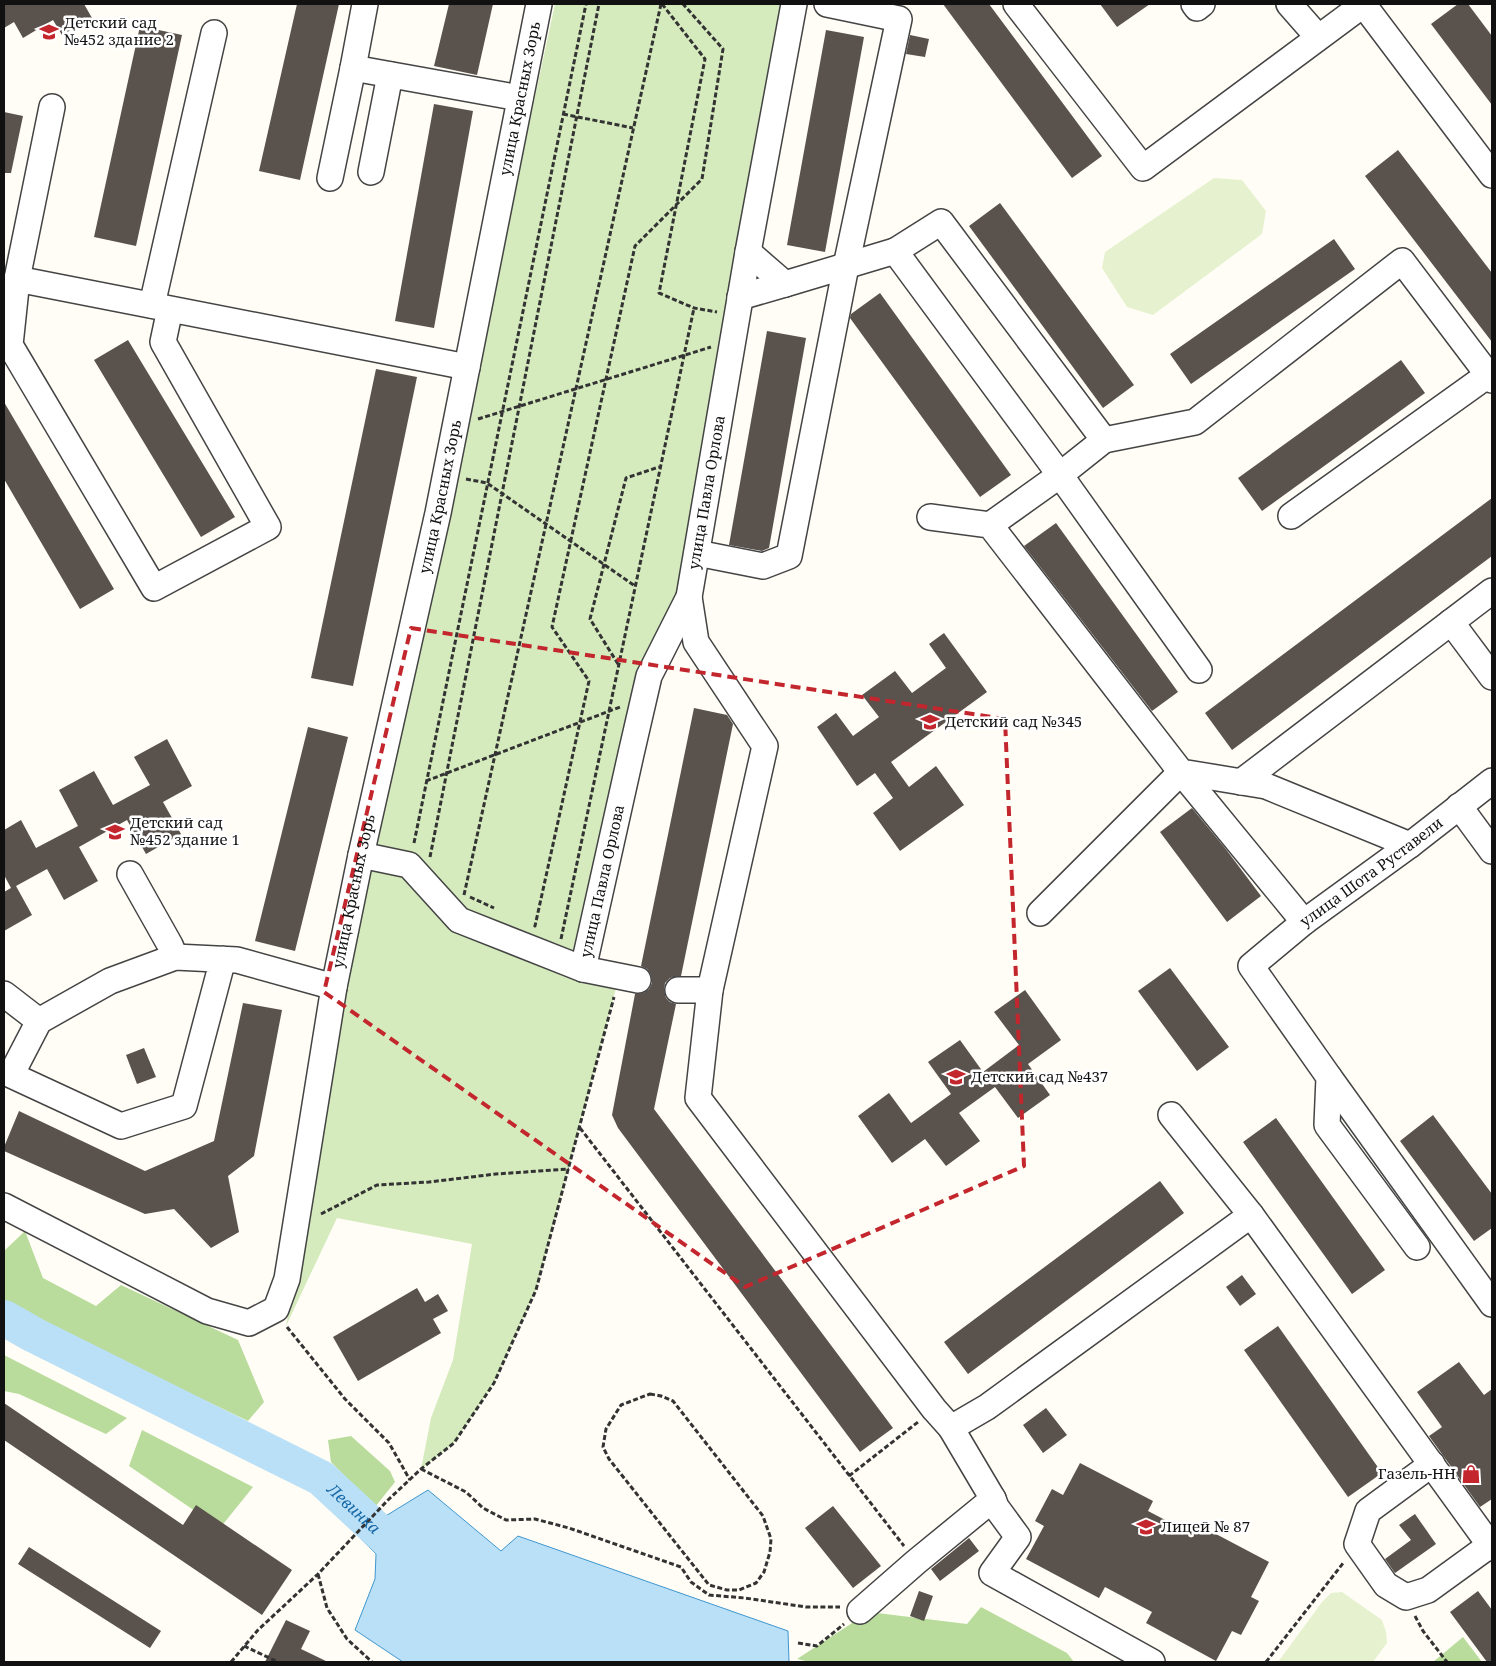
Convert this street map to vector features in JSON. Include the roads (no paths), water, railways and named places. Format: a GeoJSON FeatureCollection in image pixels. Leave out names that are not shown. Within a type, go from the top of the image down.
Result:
{"type":"FeatureCollection","features":[{"type":"Feature","properties":{"kind":"street"},"geometry":{"type":"LineString","coordinates":[[330,178],[365,4]]}},
{"type":"Feature","properties":{"kind":"street","name":"улица Красных Зорь"},"geometry":{"type":"LineString","coordinates":[[4,1206],[207,1311],[249,1323],[276,1309],[288,1279],[334,987],[361,855],[438,513],[539,4]]}},
{"type":"Feature","properties":{"kind":"street","name":"улица Павла Орлова"},"geometry":{"type":"LineString","coordinates":[[583,969],[649,676],[690,597],[740,297],[794,4]]}},
{"type":"Feature","properties":{"kind":"street"},"geometry":{"type":"LineString","coordinates":[[697,553],[763,566],[789,556],[846,266],[900,12],[827,4]]}},
{"type":"Feature","properties":{"kind":"street"},"geometry":{"type":"LineString","coordinates":[[1016,4],[1142,168],[1318,36],[1364,4],[1492,175]]}},
{"type":"Feature","properties":{"kind":"street"},"geometry":{"type":"LineString","coordinates":[[1194,4],[1197,8],[1202,4]]}},
{"type":"Feature","properties":{"kind":"street"},"geometry":{"type":"LineString","coordinates":[[1289,4],[1318,36]]}},
{"type":"Feature","properties":{"kind":"street"},"geometry":{"type":"LineString","coordinates":[[52,107],[17,279],[10,345],[154,588],[268,527],[163,342],[161,307],[214,34]]}},
{"type":"Feature","properties":{"kind":"street"},"geometry":{"type":"LineString","coordinates":[[352,68],[520,98]]}},
{"type":"Feature","properties":{"kind":"street"},"geometry":{"type":"LineString","coordinates":[[371,172],[390,75]]}},
{"type":"Feature","properties":{"kind":"street"},"geometry":{"type":"LineString","coordinates":[[740,297],[895,251],[940,222],[1104,440]]}},
{"type":"Feature","properties":{"kind":"street"},"geometry":{"type":"LineString","coordinates":[[895,251],[1060,475],[1199,670]]}},
{"type":"Feature","properties":{"kind":"street"},"geometry":{"type":"LineString","coordinates":[[748,252],[785,284]]}},
{"type":"Feature","properties":{"kind":"street"},"geometry":{"type":"LineString","coordinates":[[930,517],[990,525],[1060,475],[1104,440],[1195,422],[1402,261],[1490,378],[1292,516]]}},
{"type":"Feature","properties":{"kind":"street"},"geometry":{"type":"LineString","coordinates":[[17,279],[467,367]]}},
{"type":"Feature","properties":{"kind":"street"},"geometry":{"type":"LineString","coordinates":[[990,525],[1181,772],[1304,922]]}},
{"type":"Feature","properties":{"kind":"street"},"geometry":{"type":"LineString","coordinates":[[1241,782],[1492,591]]}},
{"type":"Feature","properties":{"kind":"street"},"geometry":{"type":"LineString","coordinates":[[690,597],[696,642],[765,746],[710,990],[698,1098],[934,1409],[951,1428],[996,1507],[1018,1537],[992,1573],[1152,1662]]}},
{"type":"Feature","properties":{"kind":"street"},"geometry":{"type":"LineString","coordinates":[[1451,622],[1492,677]]}},
{"type":"Feature","properties":{"kind":"street"},"geometry":{"type":"LineString","coordinates":[[1181,772],[1266,786],[1410,845]]}},
{"type":"Feature","properties":{"kind":"street"},"geometry":{"type":"LineString","coordinates":[[1040,913],[1181,772]]}},
{"type":"Feature","properties":{"kind":"street","name":"улица Шота Руставели"},"geometry":{"type":"LineString","coordinates":[[1329,1078],[1251,966],[1304,922],[1410,845],[1492,782]]}},
{"type":"Feature","properties":{"kind":"street"},"geometry":{"type":"LineString","coordinates":[[1459,806],[1492,851]]}},
{"type":"Feature","properties":{"kind":"street"},"geometry":{"type":"LineString","coordinates":[[361,855],[419,864],[459,920],[583,969],[629,978]]}},
{"type":"Feature","properties":{"kind":"street"},"geometry":{"type":"LineString","coordinates":[[130,874],[175,957]]}},
{"type":"Feature","properties":{"kind":"street"},"geometry":{"type":"LineString","coordinates":[[223,959],[184,1106],[121,1126],[6,1079],[39,1021],[110,981],[175,957],[223,959],[237,960],[334,987]]}},
{"type":"Feature","properties":{"kind":"street"},"geometry":{"type":"LineString","coordinates":[[678,990],[710,990]]}},
{"type":"Feature","properties":{"kind":"street"},"geometry":{"type":"LineString","coordinates":[[4,994],[39,1021]]}},
{"type":"Feature","properties":{"kind":"street"},"geometry":{"type":"LineString","coordinates":[[1329,1078],[1327,1125],[1417,1247]]}},
{"type":"Feature","properties":{"kind":"street"},"geometry":{"type":"LineString","coordinates":[[1329,1078],[1492,1304]]}},
{"type":"Feature","properties":{"kind":"street"},"geometry":{"type":"LineString","coordinates":[[1170,1115],[1251,1215],[1432,1464],[1489,1539],[1428,1590],[1406,1597],[1386,1585],[1357,1544],[1368,1511],[1432,1464]]}},
{"type":"Feature","properties":{"kind":"street"},"geometry":{"type":"LineString","coordinates":[[951,1428],[987,1407],[1251,1215]]}},
{"type":"Feature","properties":{"kind":"street"},"geometry":{"type":"LineString","coordinates":[[860,1611],[993,1499]]}},
{"type":"Feature","properties":{"kind":"water"},"geometry":{"type":"Polygon","coordinates":[[[428,1490],[501,1551],[518,1536],[788,1631],[789,1662],[403,1662],[355,1630],[375,1579],[376,1554],[360,1538],[371,1525],[428,1490]]]}},
{"type":"Feature","properties":{"kind":"waterway","name":"Левинка"},"geometry":{"type":"LineString","coordinates":[[4,1318],[34,1335],[321,1478],[390,1542],[411,1554]]}},
{"type":"Feature","properties":{"kind":"place","name":"Детский сад №452 здание 2"},"geometry":{"type":"Point","coordinates":[49,32]}},
{"type":"Feature","properties":{"kind":"place","name":"Детский сад №345"},"geometry":{"type":"Point","coordinates":[930,722]}},
{"type":"Feature","properties":{"kind":"place","name":"Детский сад №452 здание 1"},"geometry":{"type":"Point","coordinates":[115,832]}},
{"type":"Feature","properties":{"kind":"place","name":"Детский сад №437"},"geometry":{"type":"Point","coordinates":[956,1077]}},
{"type":"Feature","properties":{"kind":"place","name":"Газель-НН"},"geometry":{"type":"Point","coordinates":[1471,1474]}},
{"type":"Feature","properties":{"kind":"place","name":"Лицей № 87"},"geometry":{"type":"Point","coordinates":[1146,1527]}}]}
